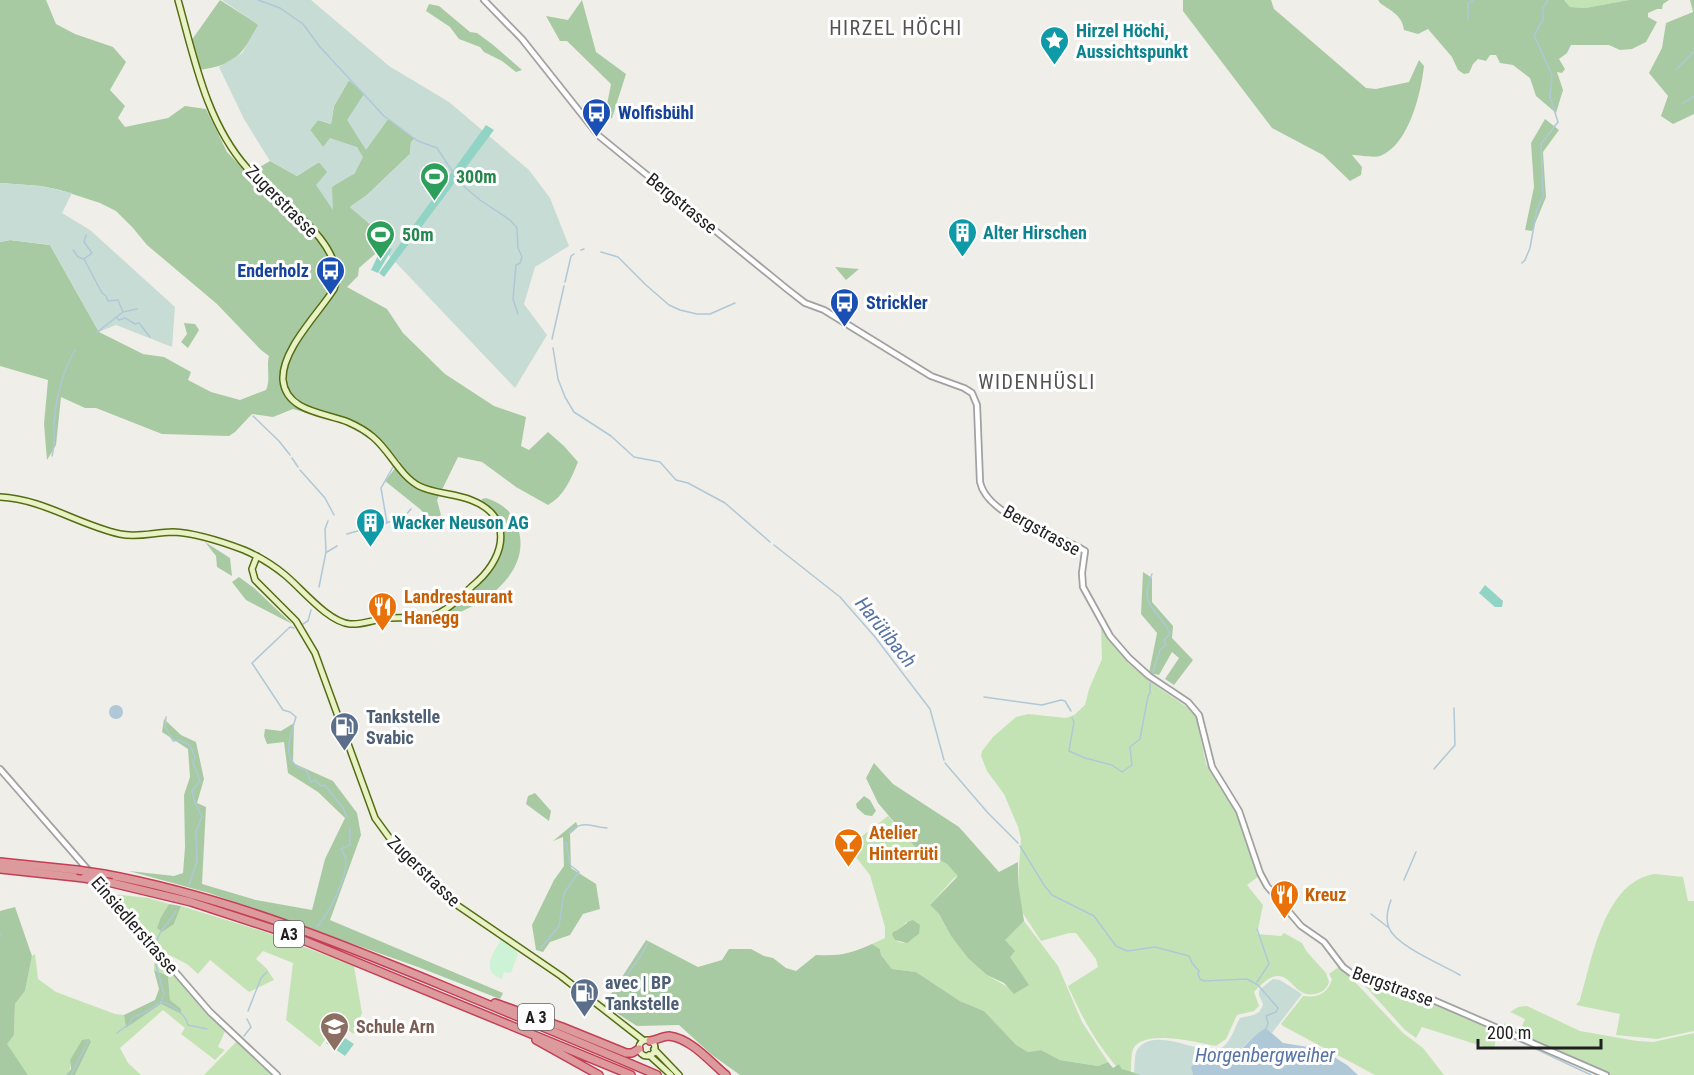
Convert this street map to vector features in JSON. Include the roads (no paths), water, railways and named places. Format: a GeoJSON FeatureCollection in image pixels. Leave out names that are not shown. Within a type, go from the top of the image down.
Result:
{"type":"FeatureCollection","features":[{"type":"Feature","properties":{"kind":"highway","name":"A3"},"geometry":{"type":"LineString","coordinates":[[1,865],[104,874],[174,890],[252,912],[432,981],[657,1075]]}},
{"type":"Feature","properties":{"kind":"highway","name":"A3"},"geometry":{"type":"LineString","coordinates":[[1,865],[112,883],[191,902],[267,926],[338,953],[631,1075]]}},
{"type":"Feature","properties":{"kind":"highway","name":"A 3"},"geometry":{"type":"LineString","coordinates":[[432,981],[568,1029],[626,1053],[630,1053],[643,1043]]}},
{"type":"Feature","properties":{"kind":"highway"},"geometry":{"type":"LineString","coordinates":[[502,1021],[599,1075]]}},
{"type":"Feature","properties":{"kind":"highway"},"geometry":{"type":"LineString","coordinates":[[643,1043],[668,1036],[679,1040],[696,1049],[726,1075]]}},
{"type":"Feature","properties":{"kind":"main road","name":"Zugerstrasse"},"geometry":{"type":"LineString","coordinates":[[0,497],[34,503],[116,533],[132,536],[165,532],[183,533],[230,546],[257,556],[287,576],[331,616],[342,623],[359,624],[382,618],[422,617],[440,613],[489,569],[498,555],[500,530],[493,516],[479,503],[421,487],[410,480],[369,433],[349,422],[294,402],[287,393],[283,373],[287,358],[334,289],[337,280],[336,270],[326,248],[311,227],[253,174],[230,144],[205,95],[178,0]]}},
{"type":"Feature","properties":{"kind":"main road","name":"Zugerstrasse"},"geometry":{"type":"LineString","coordinates":[[257,556],[252,569],[255,580],[296,621],[315,653],[381,829],[414,867],[451,901],[568,981],[643,1043],[654,1049],[679,1075]]}},
{"type":"Feature","properties":{"kind":"main road","name":"Zugerstrasse"},"geometry":{"type":"LineString","coordinates":[[643,1043],[641,1054],[649,1055],[671,1075]]}},
{"type":"Feature","properties":{"kind":"main road"},"geometry":{"type":"LineString","coordinates":[[649,1055],[654,1049]]}},
{"type":"Feature","properties":{"kind":"street","name":"Bergstrasse"},"geometry":{"type":"LineString","coordinates":[[484,0],[522,39],[598,136],[787,289],[805,303],[824,310],[931,376],[972,393],[977,405],[980,483],[983,493],[992,502],[1024,523],[1085,551],[1083,587],[1110,636],[1149,676],[1188,702],[1196,711],[1203,726],[1212,767],[1239,811],[1262,878],[1273,895],[1291,915],[1305,930],[1324,942],[1343,967],[1352,973],[1419,994],[1606,1075]]}},
{"type":"Feature","properties":{"kind":"street","name":"Einsiedlerstrasse"},"geometry":{"type":"LineString","coordinates":[[0,769],[210,1012],[277,1075]]}},
{"type":"Feature","properties":{"kind":"water"},"geometry":{"type":"Polygon","coordinates":[[[116,705],[121,707],[123,712],[121,717],[116,719],[111,717],[109,712],[111,707],[116,705]]]}},
{"type":"Feature","properties":{"kind":"water","name":"Horgenbergweiher"},"geometry":{"type":"Polygon","coordinates":[[[1266,1028],[1283,1043],[1321,1049],[1347,1065],[1358,1075],[1193,1075],[1191,1067],[1201,1059],[1220,1059],[1236,1054],[1256,1034],[1266,1028]]]}},
{"type":"Feature","properties":{"kind":"waterway"},"geometry":{"type":"LineString","coordinates":[[258,0],[280,8],[303,24],[320,47],[384,116],[418,141],[437,148],[460,183],[510,220],[517,228],[518,248],[522,257],[520,263],[516,265],[513,299],[518,314]]}},
{"type":"Feature","properties":{"kind":"waterway"},"geometry":{"type":"LineString","coordinates":[[1468,19],[1468,4],[1473,0]]}},
{"type":"Feature","properties":{"kind":"waterway"},"geometry":{"type":"LineString","coordinates":[[1522,263],[1530,248],[1537,209],[1543,196],[1541,144],[1558,122],[1550,97],[1552,75],[1534,35],[1543,20],[1543,8],[1548,0]]}},
{"type":"Feature","properties":{"kind":"waterway"},"geometry":{"type":"LineString","coordinates":[[1677,69],[1694,51]]}},
{"type":"Feature","properties":{"kind":"waterway"},"geometry":{"type":"LineString","coordinates":[[1682,104],[1694,96]]}},
{"type":"Feature","properties":{"kind":"waterway"},"geometry":{"type":"LineString","coordinates":[[86,235],[84,242],[92,253],[84,259],[102,293],[108,301],[118,300],[123,312]]}},
{"type":"Feature","properties":{"kind":"waterway"},"geometry":{"type":"LineString","coordinates":[[73,250],[78,257],[84,259]]}},
{"type":"Feature","properties":{"kind":"waterway"},"geometry":{"type":"LineString","coordinates":[[601,252],[618,257],[669,305],[680,310],[710,314],[735,303]]}},
{"type":"Feature","properties":{"kind":"waterway"},"geometry":{"type":"LineString","coordinates":[[565,282],[571,256],[574,254]]}},
{"type":"Feature","properties":{"kind":"waterway"},"geometry":{"type":"LineString","coordinates":[[552,339],[564,286]]}},
{"type":"Feature","properties":{"kind":"waterway"},"geometry":{"type":"LineString","coordinates":[[96,333],[123,312],[137,309]]}},
{"type":"Feature","properties":{"kind":"waterway"},"geometry":{"type":"LineString","coordinates":[[116,317],[119,320],[125,318],[135,324],[139,323],[150,337]]}},
{"type":"Feature","properties":{"kind":"waterway"},"geometry":{"type":"LineString","coordinates":[[553,348],[558,379],[574,412],[611,436],[634,457],[660,462],[676,480],[688,483],[725,503],[770,542]]}},
{"type":"Feature","properties":{"kind":"waterway"},"geometry":{"type":"LineString","coordinates":[[52,456],[58,394],[63,376],[75,350]]}},
{"type":"Feature","properties":{"kind":"waterway"},"geometry":{"type":"LineString","coordinates":[[253,416],[290,455]]}},
{"type":"Feature","properties":{"kind":"waterway"},"geometry":{"type":"LineString","coordinates":[[292,458],[298,467]]}},
{"type":"Feature","properties":{"kind":"waterway"},"geometry":{"type":"LineString","coordinates":[[387,523],[381,488],[393,467]]}},
{"type":"Feature","properties":{"kind":"waterway"},"geometry":{"type":"LineString","coordinates":[[300,470],[325,498],[334,515]]}},
{"type":"Feature","properties":{"kind":"waterway"},"geometry":{"type":"LineString","coordinates":[[347,534],[403,518],[411,509]]}},
{"type":"Feature","properties":{"kind":"waterway"},"geometry":{"type":"LineString","coordinates":[[319,587],[326,552],[325,529],[328,521]]}},
{"type":"Feature","properties":{"kind":"waterway","name":"Harütibach"},"geometry":{"type":"LineString","coordinates":[[774,545],[840,597],[875,637],[930,709],[944,760]]}},
{"type":"Feature","properties":{"kind":"waterway"},"geometry":{"type":"LineString","coordinates":[[327,552],[337,546]]}},
{"type":"Feature","properties":{"kind":"waterway"},"geometry":{"type":"LineString","coordinates":[[1152,574],[1148,586],[1148,602],[1166,625],[1170,634],[1164,640],[1166,645],[1160,650],[1152,675]]}},
{"type":"Feature","properties":{"kind":"waterway"},"geometry":{"type":"LineString","coordinates":[[303,624],[308,621],[311,610]]}},
{"type":"Feature","properties":{"kind":"waterway"},"geometry":{"type":"LineString","coordinates":[[294,628],[290,627],[252,663],[283,710],[296,717],[289,740],[289,755],[292,761],[306,770],[311,782],[315,780],[321,786],[325,785],[343,808],[347,817]]}},
{"type":"Feature","properties":{"kind":"waterway"},"geometry":{"type":"LineString","coordinates":[[1072,718],[1074,722],[1069,751],[1112,765],[1122,772],[1132,765],[1130,747],[1140,739],[1150,683]]}},
{"type":"Feature","properties":{"kind":"waterway"},"geometry":{"type":"LineString","coordinates":[[984,697],[1042,705],[1061,700],[1065,701],[1071,711]]}},
{"type":"Feature","properties":{"kind":"waterway"},"geometry":{"type":"LineString","coordinates":[[1434,769],[1455,745],[1454,708]]}},
{"type":"Feature","properties":{"kind":"waterway"},"geometry":{"type":"LineString","coordinates":[[166,717],[165,726],[173,741],[179,740],[190,745],[195,757],[193,763],[200,781],[192,791],[202,816],[196,832],[197,861],[189,885]]}},
{"type":"Feature","properties":{"kind":"waterway","name":"Harütibach"},"geometry":{"type":"LineString","coordinates":[[945,763],[988,813],[1018,843]]}},
{"type":"Feature","properties":{"kind":"waterway"},"geometry":{"type":"LineString","coordinates":[[569,833],[582,825],[607,828]]}},
{"type":"Feature","properties":{"kind":"waterway"},"geometry":{"type":"LineString","coordinates":[[317,927],[340,887],[346,862],[341,849],[350,845],[350,828]]}},
{"type":"Feature","properties":{"kind":"waterway"},"geometry":{"type":"LineString","coordinates":[[541,948],[559,926],[564,893],[579,872],[570,865],[566,842]]}},
{"type":"Feature","properties":{"kind":"waterway","name":"Harütibach"},"geometry":{"type":"LineString","coordinates":[[1020,846],[1052,895],[1094,916],[1116,946],[1127,951],[1155,947],[1189,956],[1199,971],[1200,979],[1204,981],[1247,979],[1258,985],[1278,1008],[1276,1012],[1266,1016],[1268,1023],[1266,1029]]}},
{"type":"Feature","properties":{"kind":"waterway"},"geometry":{"type":"LineString","coordinates":[[1404,880],[1416,852]]}},
{"type":"Feature","properties":{"kind":"waterway"},"geometry":{"type":"LineString","coordinates":[[1391,900],[1387,921],[1393,935],[1410,948],[1460,975]]}},
{"type":"Feature","properties":{"kind":"waterway"},"geometry":{"type":"LineString","coordinates":[[157,941],[176,911]]}},
{"type":"Feature","properties":{"kind":"waterway"},"geometry":{"type":"LineString","coordinates":[[1371,914],[1389,928]]}},
{"type":"Feature","properties":{"kind":"waterway"},"geometry":{"type":"LineString","coordinates":[[1257,929],[1269,964],[1257,982]]}},
{"type":"Feature","properties":{"kind":"waterway"},"geometry":{"type":"LineString","coordinates":[[608,1006],[648,943]]}},
{"type":"Feature","properties":{"kind":"waterway"},"geometry":{"type":"LineString","coordinates":[[117,1033],[129,1024],[133,1017],[161,1002],[164,994],[156,965],[157,954]]}},
{"type":"Feature","properties":{"kind":"waterway"},"geometry":{"type":"LineString","coordinates":[[248,1011],[261,978],[267,972]]}},
{"type":"Feature","properties":{"kind":"waterway"},"geometry":{"type":"LineString","coordinates":[[162,1002],[178,1010],[188,1025],[207,1029]]}},
{"type":"Feature","properties":{"kind":"waterway"},"geometry":{"type":"LineString","coordinates":[[244,1036],[251,1027],[247,1019]]}},
{"type":"Feature","properties":{"kind":"waterway"},"geometry":{"type":"LineString","coordinates":[[1506,1035],[1591,1075]]}},
{"type":"Feature","properties":{"kind":"waterway"},"geometry":{"type":"LineString","coordinates":[[71,1075],[88,1041]]}},
{"type":"Feature","properties":{"kind":"place","name":"Hirzel Höchi, Aussichtspunkt"},"geometry":{"type":"Point","coordinates":[1055,66]}},
{"type":"Feature","properties":{"kind":"place","name":"Wolfisbühl"},"geometry":{"type":"Point","coordinates":[597,138]}},
{"type":"Feature","properties":{"kind":"place","name":"300m"},"geometry":{"type":"Point","coordinates":[435,202]}},
{"type":"Feature","properties":{"kind":"place","name":"Alter Hirschen"},"geometry":{"type":"Point","coordinates":[962,258]}},
{"type":"Feature","properties":{"kind":"place","name":"50m"},"geometry":{"type":"Point","coordinates":[381,260]}},
{"type":"Feature","properties":{"kind":"place","name":"Enderholz"},"geometry":{"type":"Point","coordinates":[330,296]}},
{"type":"Feature","properties":{"kind":"place","name":"Strickler"},"geometry":{"type":"Point","coordinates":[845,328]}},
{"type":"Feature","properties":{"kind":"place","name":"Wacker Neuson AG"},"geometry":{"type":"Point","coordinates":[371,548]}},
{"type":"Feature","properties":{"kind":"place","name":"Landrestaurant Hanegg"},"geometry":{"type":"Point","coordinates":[383,632]}},
{"type":"Feature","properties":{"kind":"place","name":"Tankstelle Svabic"},"geometry":{"type":"Point","coordinates":[345,752]}},
{"type":"Feature","properties":{"kind":"place","name":"Atelier Hinterrüti"},"geometry":{"type":"Point","coordinates":[848,868]}},
{"type":"Feature","properties":{"kind":"place","name":"Kreuz"},"geometry":{"type":"Point","coordinates":[1284,920]}},
{"type":"Feature","properties":{"kind":"place","name":"avec | BP Tankstelle"},"geometry":{"type":"Point","coordinates":[584,1018]}},
{"type":"Feature","properties":{"kind":"place","name":"Schule Arn"},"geometry":{"type":"Point","coordinates":[335,1052]}},
{"type":"Feature","properties":{"kind":"district","name":"HIRZEL HÖCHI"},"geometry":{"type":"Point","coordinates":[896,28]}},
{"type":"Feature","properties":{"kind":"district","name":"WIDENHÜSLI"},"geometry":{"type":"Point","coordinates":[1037,382]}}]}
